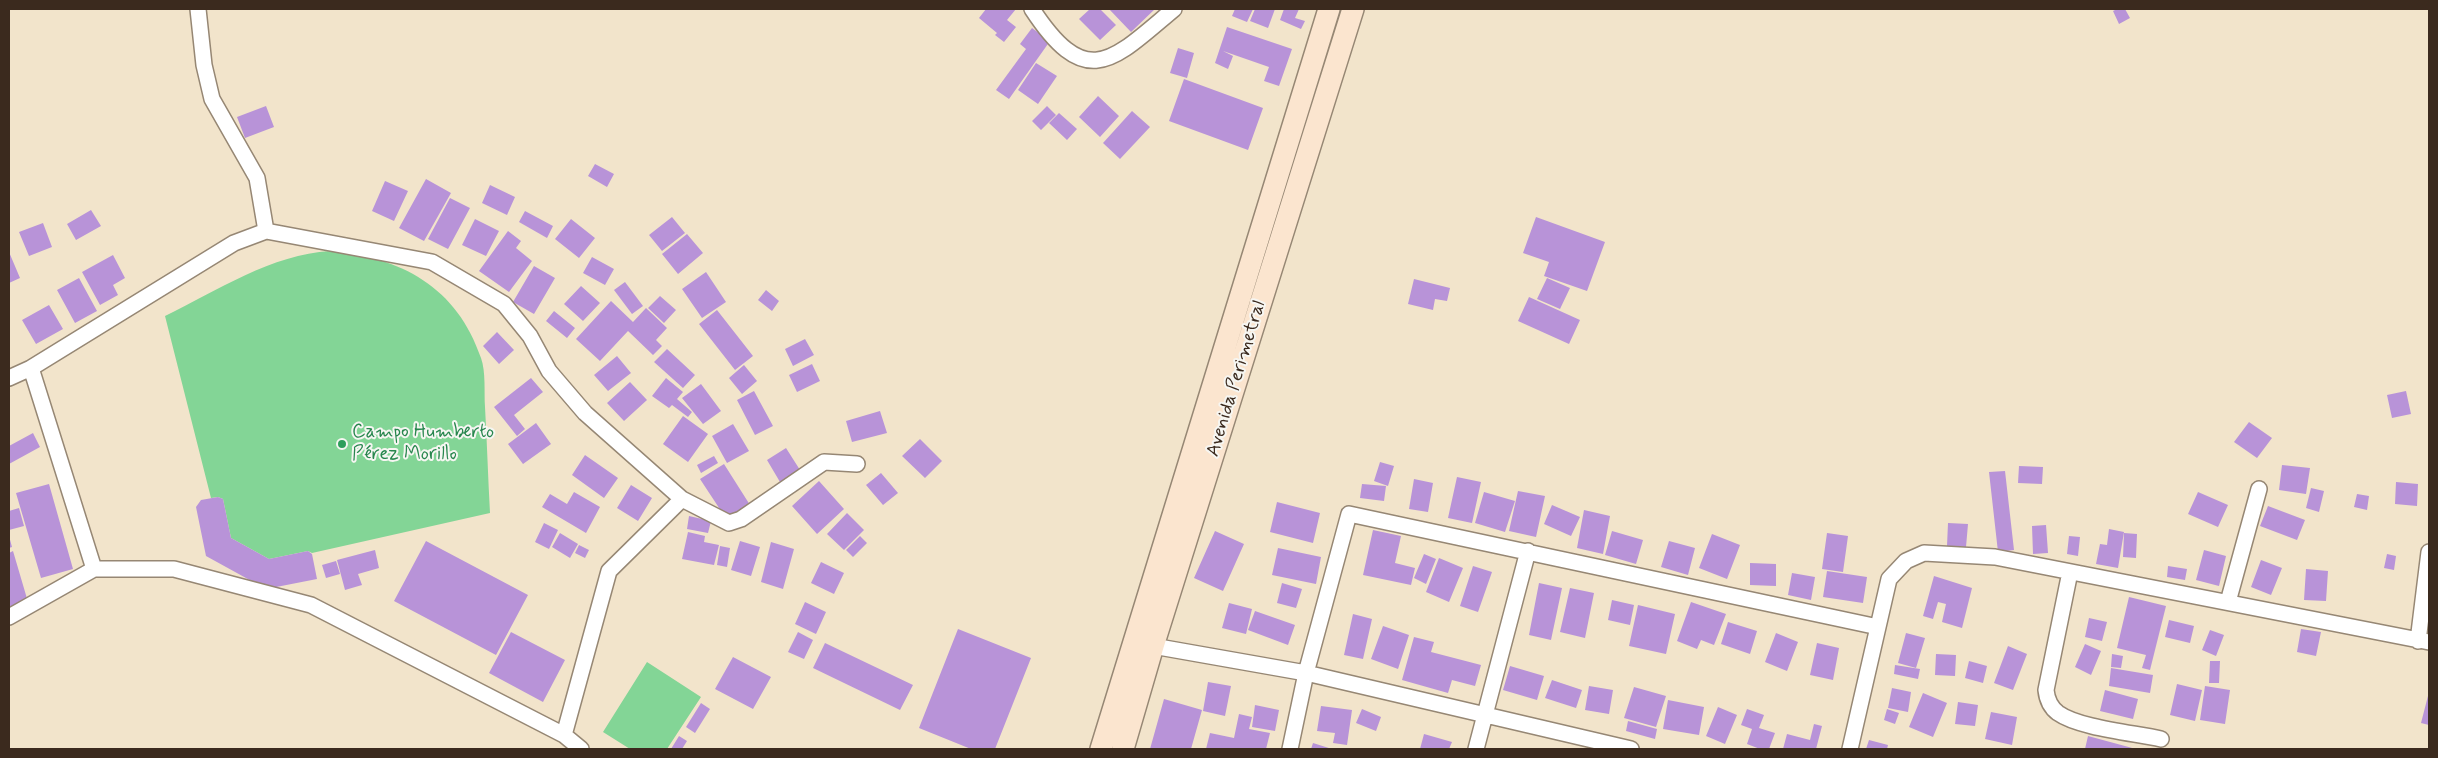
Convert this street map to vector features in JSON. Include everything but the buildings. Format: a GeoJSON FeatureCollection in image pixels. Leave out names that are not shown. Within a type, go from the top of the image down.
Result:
{"type":"FeatureCollection","features":[{"type":"Feature","properties":{"kind":"main road","name":"Avenida Perimetral"},"geometry":{"type":"LineString","coordinates":[[1101,749],[1329,9]]}},
{"type":"Feature","properties":{"kind":"main road","name":"Avenida Perimetral"},"geometry":{"type":"LineString","coordinates":[[1123,749],[1153,646],[1353,9]]}},
{"type":"Feature","properties":{"kind":"street"},"geometry":{"type":"LineString","coordinates":[[198,9],[204,65],[212,100],[257,178],[266,231]]}},
{"type":"Feature","properties":{"kind":"street"},"geometry":{"type":"LineString","coordinates":[[1032,9],[1045,29],[1068,51],[1086,60],[1104,61],[1122,53],[1174,9]]}},
{"type":"Feature","properties":{"kind":"street"},"geometry":{"type":"LineString","coordinates":[[9,378],[31,368],[234,243],[266,231],[432,262],[504,304],[530,336],[549,370],[585,413],[682,499],[729,523],[742,520],[824,462],[857,464]]}},
{"type":"Feature","properties":{"kind":"street"},"geometry":{"type":"LineString","coordinates":[[31,368],[94,568]]}},
{"type":"Feature","properties":{"kind":"street"},"geometry":{"type":"LineString","coordinates":[[2228,602],[2259,489]]}},
{"type":"Feature","properties":{"kind":"street"},"geometry":{"type":"LineString","coordinates":[[564,735],[609,571],[682,499]]}},
{"type":"Feature","properties":{"kind":"street"},"geometry":{"type":"LineString","coordinates":[[1290,749],[1306,673],[1349,514],[1878,627]]}},
{"type":"Feature","properties":{"kind":"street"},"geometry":{"type":"LineString","coordinates":[[1476,749],[1528,551]]}},
{"type":"Feature","properties":{"kind":"street"},"geometry":{"type":"LineString","coordinates":[[1850,749],[1889,579],[1906,561],[1924,553],[1995,557],[2424,642],[2429,552]]}},
{"type":"Feature","properties":{"kind":"street"},"geometry":{"type":"LineString","coordinates":[[10,616],[94,568],[174,570],[311,605],[564,735],[581,749]]}},
{"type":"Feature","properties":{"kind":"street"},"geometry":{"type":"LineString","coordinates":[[2070,572],[2046,690],[2048,701],[2056,712],[2070,720],[2161,739]]}},
{"type":"Feature","properties":{"kind":"street"},"geometry":{"type":"LineString","coordinates":[[1153,646],[1306,673],[1631,749]]}},
{"type":"Feature","properties":{"kind":"green space","name":"Campo Humberto Pérez Morillo"},"geometry":{"type":"Polygon","coordinates":[[[330,251],[356,254],[380,260],[403,269],[423,280],[457,312],[471,333],[484,369],[490,513],[312,553],[308,551],[269,559],[231,538],[223,499],[218,497],[211,498],[165,316],[266,266],[287,259],[330,251]]]}},
{"type":"Feature","properties":{"kind":"green space"},"geometry":{"type":"Polygon","coordinates":[[[647,662],[701,697],[667,749],[630,749],[603,732],[647,662]]]}},
{"type":"Feature","properties":{"kind":"place","name":"Campo Humberto Pérez Morillo"},"geometry":{"type":"Point","coordinates":[342,444]}}]}
